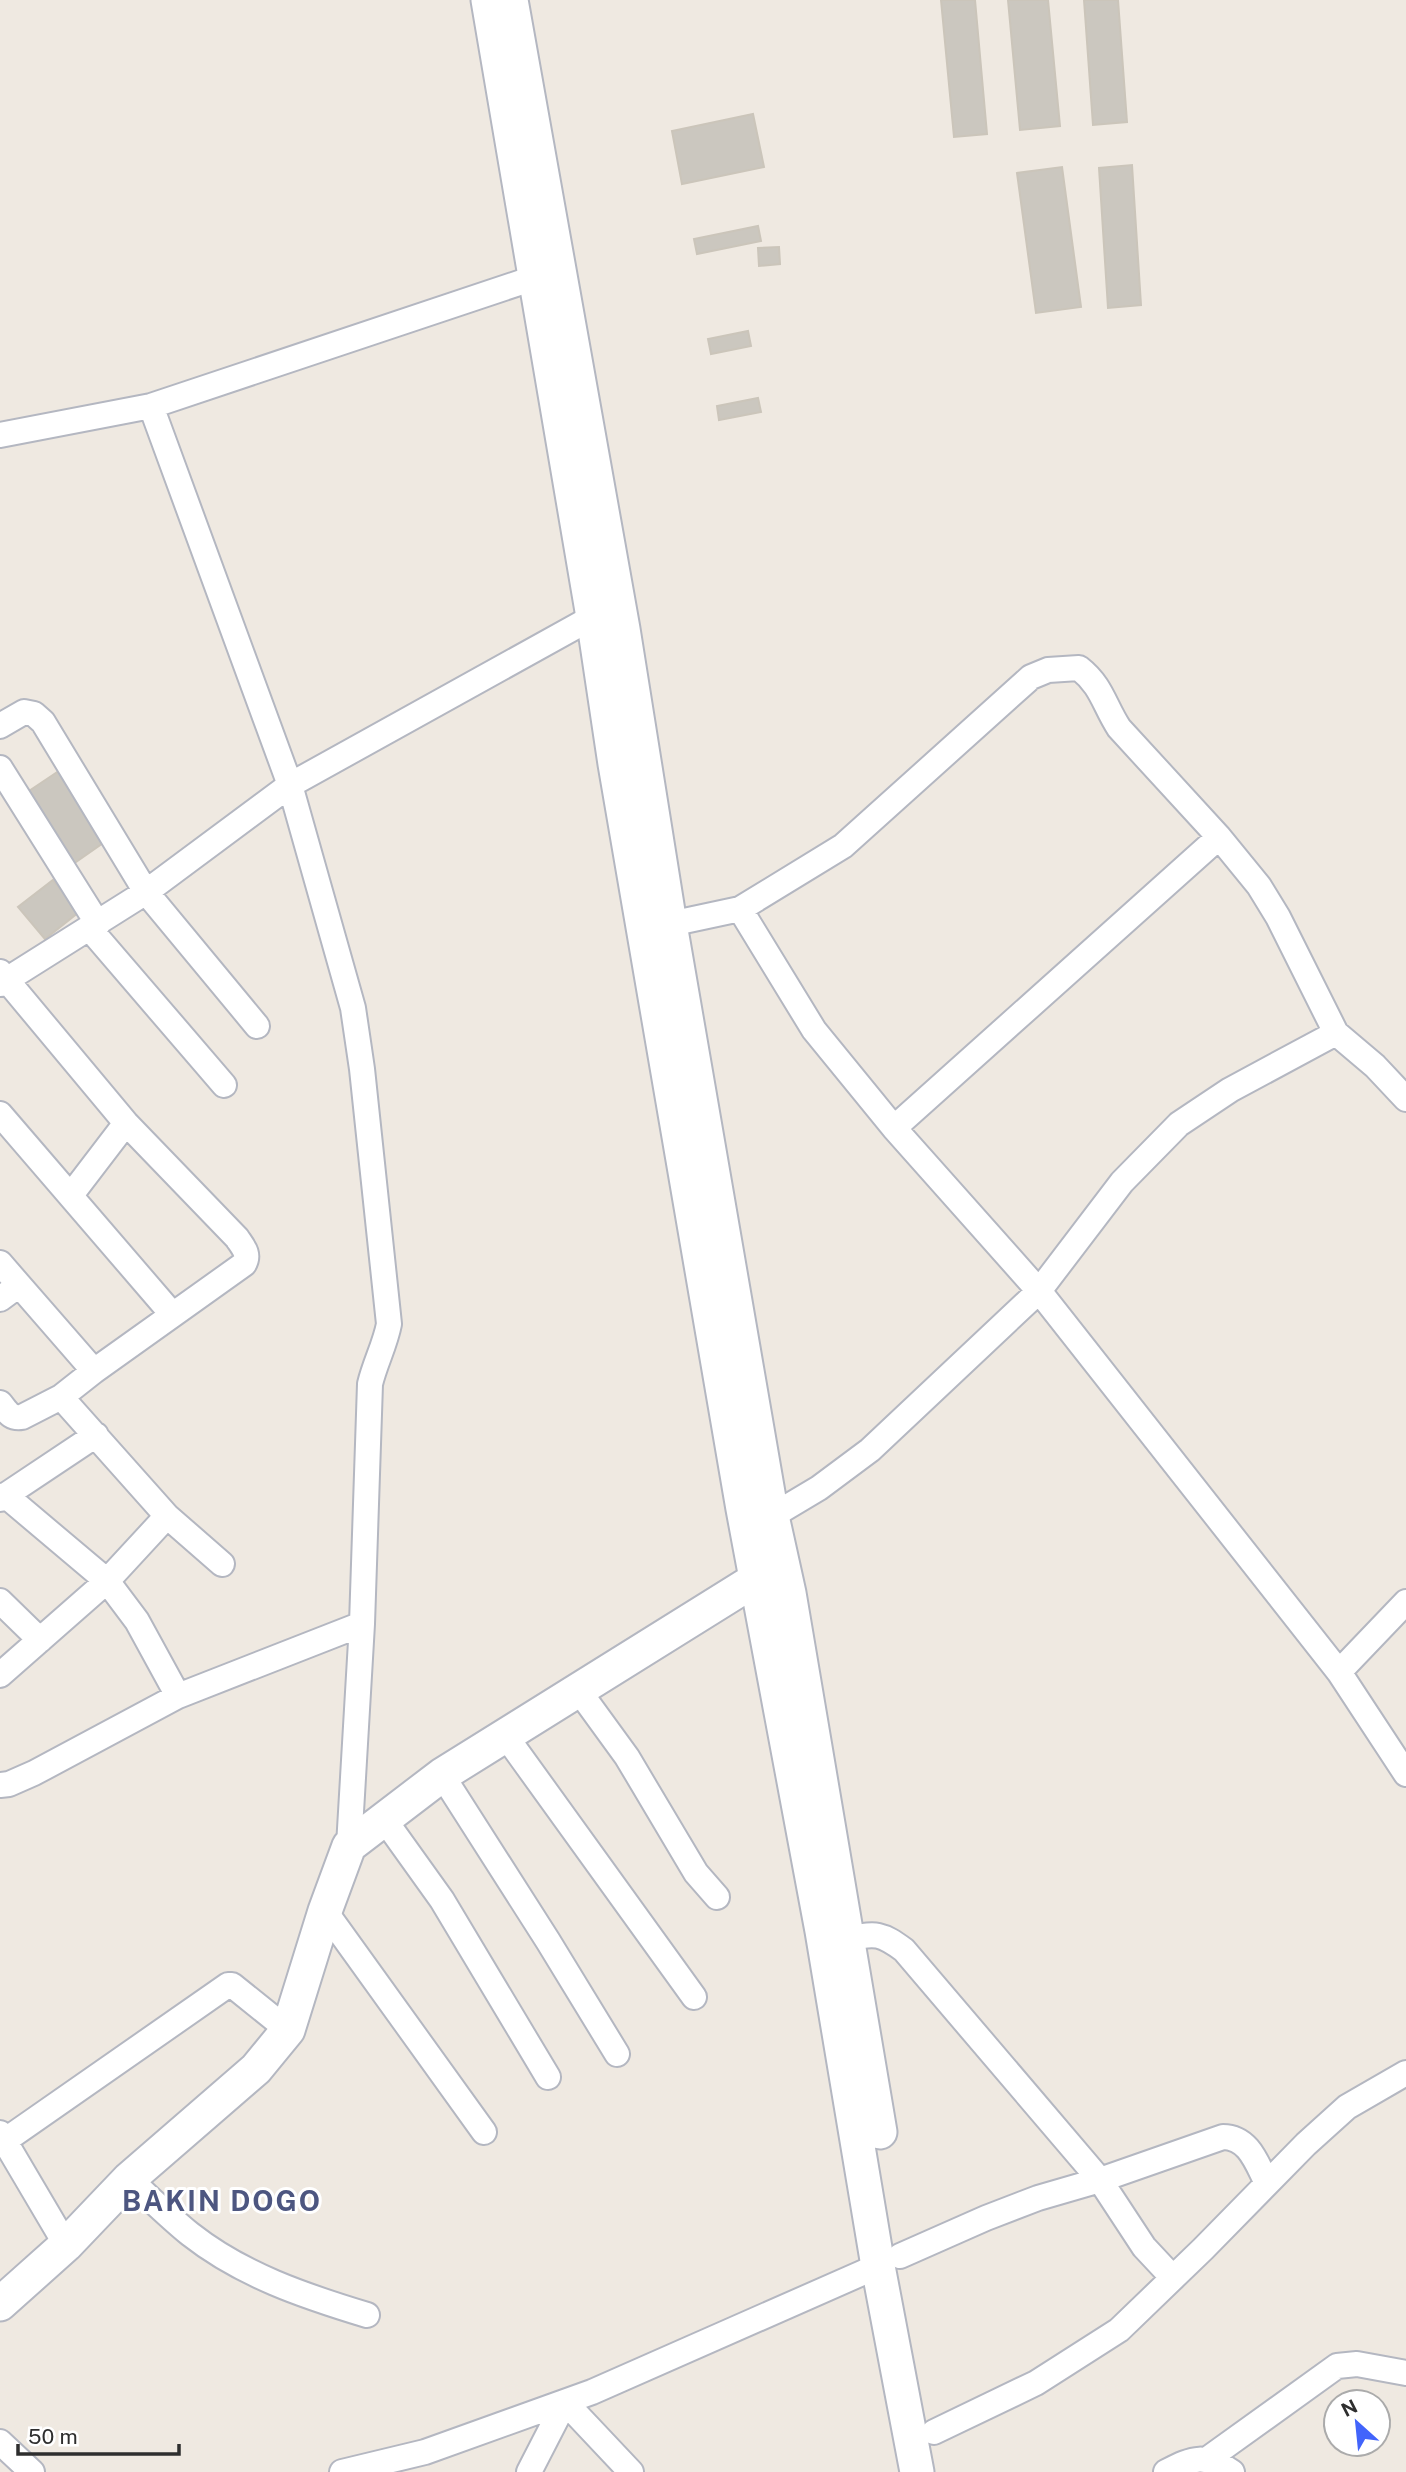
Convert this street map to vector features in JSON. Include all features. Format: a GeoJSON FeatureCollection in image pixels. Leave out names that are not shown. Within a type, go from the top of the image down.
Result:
{"type":"FeatureCollection","features":[{"type":"Feature","properties":{"kind":"street"},"geometry":{"type":"LineString","coordinates":[[488,0],[524,144],[623,629],[670,924],[848,1939],[875,2171],[917,2472]]}},
{"type":"Feature","properties":{"kind":"street"},"geometry":{"type":"LineString","coordinates":[[512,0],[534,278],[593,617],[622,805],[741,1495],[875,2171]]}},
{"type":"Feature","properties":{"kind":"street"},"geometry":{"type":"LineString","coordinates":[[0,435],[152,406],[534,278]]}},
{"type":"Feature","properties":{"kind":"street"},"geometry":{"type":"LineString","coordinates":[[0,2304],[66,2245],[129,2179],[256,2069],[288,2030],[325,1911],[349,1846],[362,1624],[370,1384],[389,1324],[362,1069],[353,1008],[290,785],[152,406]]}},
{"type":"Feature","properties":{"kind":"street"},"geometry":{"type":"LineString","coordinates":[[0,1403],[10,1416],[22,1417],[61,1397],[172,1314],[244,1265],[247,1258],[246,1250],[237,1238],[126,1123],[2,979],[94,926],[146,892],[290,785],[593,617]]}},
{"type":"Feature","properties":{"kind":"street"},"geometry":{"type":"LineString","coordinates":[[670,924],[740,909],[843,846],[1031,677],[1062,668],[1079,668],[1092,678],[1100,689],[1119,728],[1219,837],[1259,886],[1278,917],[1336,1033],[1375,1066],[1406,1099]]}},
{"type":"Feature","properties":{"kind":"street"},"geometry":{"type":"LineString","coordinates":[[0,726],[24,712],[34,714],[43,722],[146,892],[257,1027]]}},
{"type":"Feature","properties":{"kind":"street"},"geometry":{"type":"LineString","coordinates":[[0,768],[94,926],[224,1085]]}},
{"type":"Feature","properties":{"kind":"street"},"geometry":{"type":"LineString","coordinates":[[894,1128],[1219,837]]}},
{"type":"Feature","properties":{"kind":"street"},"geometry":{"type":"LineString","coordinates":[[740,909],[814,1030],[894,1128],[1039,1291],[1339,1672],[1406,1774]]}},
{"type":"Feature","properties":{"kind":"street"},"geometry":{"type":"LineString","coordinates":[[772,1516],[819,1488],[870,1450],[1039,1291],[1122,1182],[1179,1124],[1230,1090],[1336,1033]]}},
{"type":"Feature","properties":{"kind":"street"},"geometry":{"type":"LineString","coordinates":[[0,1114],[172,1314]]}},
{"type":"Feature","properties":{"kind":"street"},"geometry":{"type":"LineString","coordinates":[[71,1195],[126,1123]]}},
{"type":"Feature","properties":{"kind":"street"},"geometry":{"type":"LineString","coordinates":[[0,1263],[10,1292],[94,1371]]}},
{"type":"Feature","properties":{"kind":"street"},"geometry":{"type":"LineString","coordinates":[[61,1397],[167,1516],[222,1564]]}},
{"type":"Feature","properties":{"kind":"street"},"geometry":{"type":"LineString","coordinates":[[96,1435],[3,1497],[107,1581],[137,1621],[178,1696]]}},
{"type":"Feature","properties":{"kind":"street"},"geometry":{"type":"LineString","coordinates":[[0,1675],[107,1581],[167,1516]]}},
{"type":"Feature","properties":{"kind":"street"},"geometry":{"type":"LineString","coordinates":[[349,1846],[442,1775],[758,1578]]}},
{"type":"Feature","properties":{"kind":"street"},"geometry":{"type":"LineString","coordinates":[[0,1601],[40,1640]]}},
{"type":"Feature","properties":{"kind":"street"},"geometry":{"type":"LineString","coordinates":[[1339,1672],[1406,1602]]}},
{"type":"Feature","properties":{"kind":"street"},"geometry":{"type":"LineString","coordinates":[[0,1785],[34,1773],[178,1696],[362,1624]]}},
{"type":"Feature","properties":{"kind":"street"},"geometry":{"type":"LineString","coordinates":[[579,1691],[627,1757],[696,1873],[717,1897]]}},
{"type":"Feature","properties":{"kind":"street"},"geometry":{"type":"LineString","coordinates":[[505,1735],[694,1997]]}},
{"type":"Feature","properties":{"kind":"street"},"geometry":{"type":"LineString","coordinates":[[442,1775],[617,2054]]}},
{"type":"Feature","properties":{"kind":"street"},"geometry":{"type":"LineString","coordinates":[[384,1819],[442,1900],[548,2077]]}},
{"type":"Feature","properties":{"kind":"street"},"geometry":{"type":"LineString","coordinates":[[325,1911],[484,2132]]}},
{"type":"Feature","properties":{"kind":"street"},"geometry":{"type":"LineString","coordinates":[[848,1939],[864,1935],[885,1936],[904,1950],[1100,2179],[1144,2247],[1173,2278]]}},
{"type":"Feature","properties":{"kind":"street"},"geometry":{"type":"LineString","coordinates":[[66,2245],[2,2139],[178,2021],[225,1986],[232,1984],[288,2030]]}},
{"type":"Feature","properties":{"kind":"street"},"geometry":{"type":"LineString","coordinates":[[934,2432],[1036,2383],[1119,2330],[1306,2144],[1347,2107],[1406,2073]]}},
{"type":"Feature","properties":{"kind":"street"},"geometry":{"type":"LineString","coordinates":[[342,2472],[425,2452],[565,2402],[1012,2208],[1223,2137],[1242,2141],[1267,2183]]}},
{"type":"Feature","properties":{"kind":"street"},"geometry":{"type":"LineString","coordinates":[[129,2179],[191,2234],[237,2265],[301,2295],[367,2315]]}},
{"type":"Feature","properties":{"kind":"street"},"geometry":{"type":"LineString","coordinates":[[889,2261],[934,2432],[940,2472]]}},
{"type":"Feature","properties":{"kind":"street"},"geometry":{"type":"LineString","coordinates":[[1209,2458],[1337,2366],[1357,2364],[1406,2373]]}},
{"type":"Feature","properties":{"kind":"street"},"geometry":{"type":"LineString","coordinates":[[529,2472],[565,2402]]}},
{"type":"Feature","properties":{"kind":"street"},"geometry":{"type":"LineString","coordinates":[[565,2402],[631,2472]]}},
{"type":"Feature","properties":{"kind":"street"},"geometry":{"type":"LineString","coordinates":[[0,2442],[32,2472]]}},
{"type":"Feature","properties":{"kind":"street"},"geometry":{"type":"LineString","coordinates":[[1166,2472],[1196,2458],[1209,2458],[1232,2472]]}},
{"type":"Feature","properties":{"kind":"building"},"geometry":{"type":"Polygon","coordinates":[[[941,0],[975,0],[987,134],[954,137],[941,0]]]}},
{"type":"Feature","properties":{"kind":"building"},"geometry":{"type":"Polygon","coordinates":[[[1008,0],[1048,0],[1060,126],[1020,130],[1008,0]]]}},
{"type":"Feature","properties":{"kind":"building"},"geometry":{"type":"Polygon","coordinates":[[[1084,0],[1118,0],[1127,122],[1093,125],[1084,0]]]}},
{"type":"Feature","properties":{"kind":"building"},"geometry":{"type":"Polygon","coordinates":[[[753,114],[764,167],[682,184],[672,131],[753,114]]]}},
{"type":"Feature","properties":{"kind":"building"},"geometry":{"type":"Polygon","coordinates":[[[1132,165],[1141,305],[1108,308],[1099,168],[1132,165]]]}},
{"type":"Feature","properties":{"kind":"building"},"geometry":{"type":"Polygon","coordinates":[[[1062,167],[1081,307],[1036,313],[1017,173],[1062,167]]]}},
{"type":"Feature","properties":{"kind":"building"},"geometry":{"type":"Polygon","coordinates":[[[758,226],[761,241],[697,254],[694,239],[758,226]]]}},
{"type":"Feature","properties":{"kind":"building"},"geometry":{"type":"Polygon","coordinates":[[[779,247],[780,264],[759,266],[758,248],[779,247]]]}},
{"type":"Feature","properties":{"kind":"building"},"geometry":{"type":"Polygon","coordinates":[[[748,331],[751,346],[711,354],[708,339],[748,331]]]}},
{"type":"Feature","properties":{"kind":"building"},"geometry":{"type":"Polygon","coordinates":[[[758,398],[761,412],[719,420],[717,406],[758,398]]]}},
{"type":"Feature","properties":{"kind":"building"},"geometry":{"type":"Polygon","coordinates":[[[59,771],[106,841],[73,864],[26,793],[59,771]]]}},
{"type":"Feature","properties":{"kind":"building"},"geometry":{"type":"Polygon","coordinates":[[[53,880],[79,912],[45,939],[18,907],[53,880]]]}},
{"type":"Feature","properties":{"kind":"district","name":"BAKIN DOGO"},"geometry":{"type":"Point","coordinates":[222,2200]}}]}
